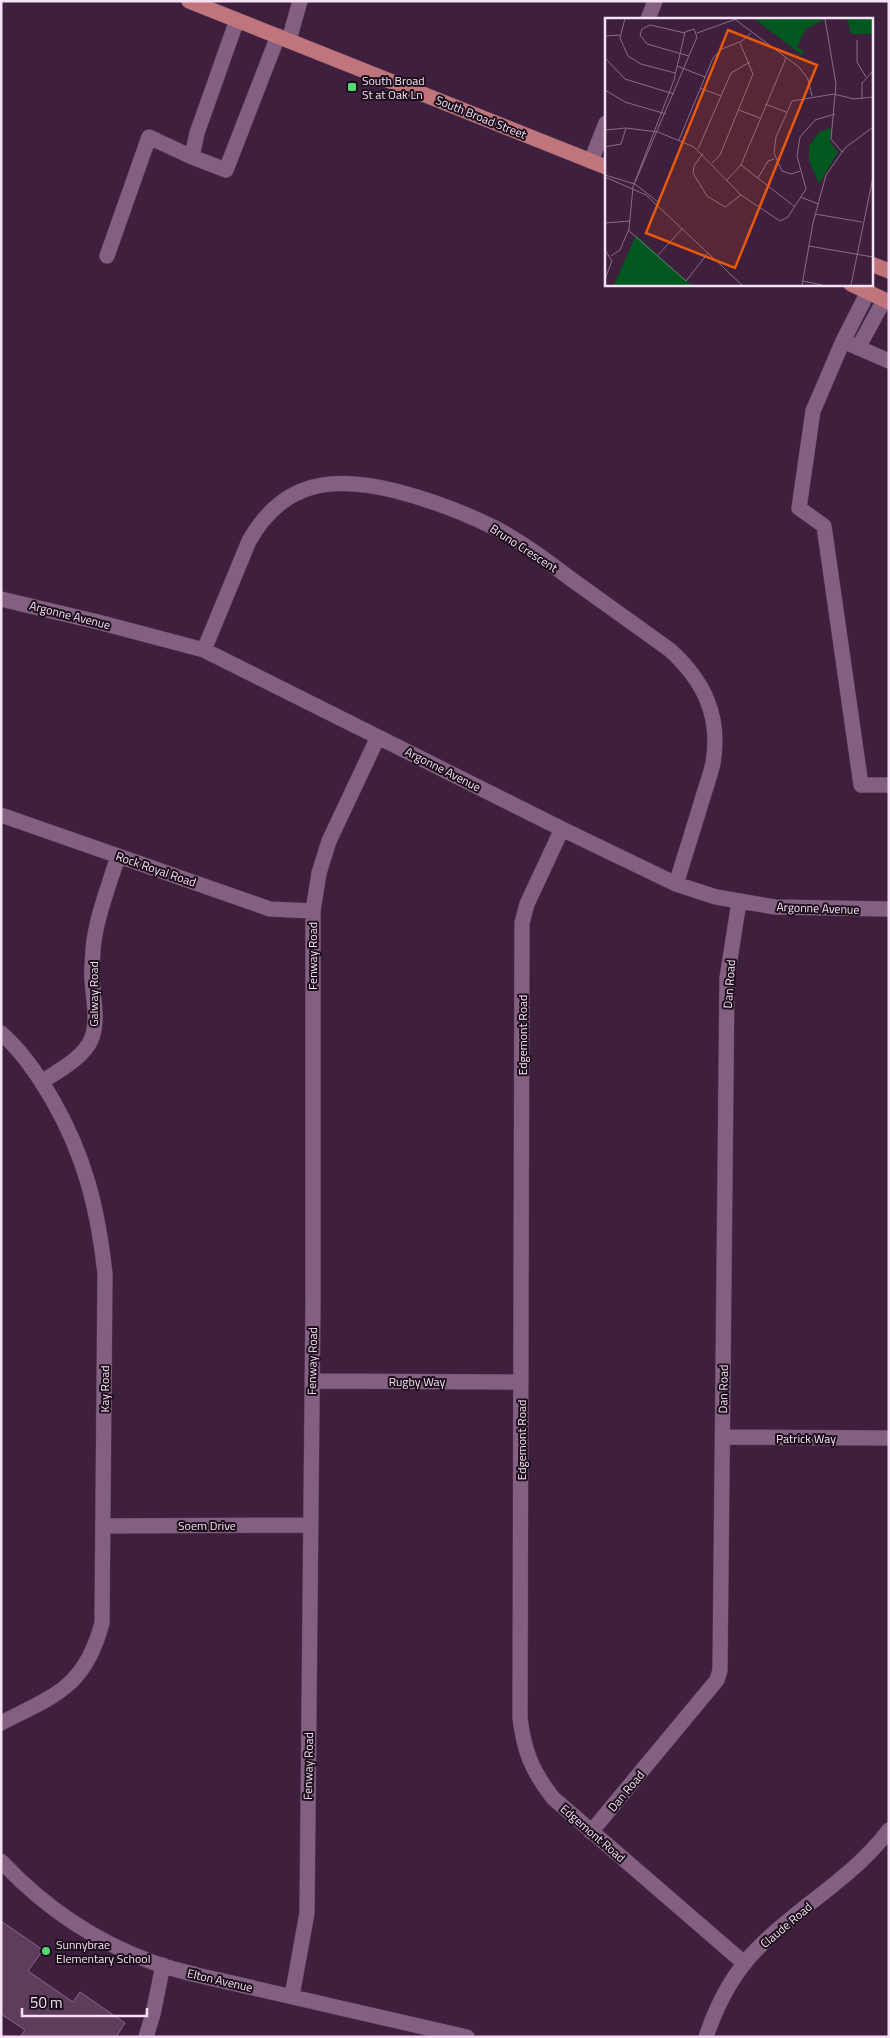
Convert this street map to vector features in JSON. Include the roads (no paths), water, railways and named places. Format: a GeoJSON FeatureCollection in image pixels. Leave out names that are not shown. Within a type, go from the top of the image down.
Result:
{"type":"FeatureCollection","features":[{"type":"Feature","properties":{"kind":"main road","name":"South Broad Street"},"geometry":{"type":"LineString","coordinates":[[189,1],[605,167]]}},
{"type":"Feature","properties":{"kind":"main road"},"geometry":{"type":"LineString","coordinates":[[872,264],[889,272]]}},
{"type":"Feature","properties":{"kind":"main road"},"geometry":{"type":"LineString","coordinates":[[853,285],[868,292],[887,297]]}},
{"type":"Feature","properties":{"kind":"street"},"geometry":{"type":"LineString","coordinates":[[107,256],[149,137],[226,170],[300,1]]}},
{"type":"Feature","properties":{"kind":"street"},"geometry":{"type":"LineString","coordinates":[[648,18],[655,1]]}},
{"type":"Feature","properties":{"kind":"street"},"geometry":{"type":"LineString","coordinates":[[192,156],[197,133],[237,20]]}},
{"type":"Feature","properties":{"kind":"street"},"geometry":{"type":"LineString","coordinates":[[591,161],[605,126]]}},
{"type":"Feature","properties":{"kind":"street"},"geometry":{"type":"LineString","coordinates":[[868,292],[843,340],[813,411],[799,508],[824,526],[861,785],[889,784]]}},
{"type":"Feature","properties":{"kind":"street"},"geometry":{"type":"LineString","coordinates":[[858,348],[887,297]]}},
{"type":"Feature","properties":{"kind":"street"},"geometry":{"type":"LineString","coordinates":[[843,340],[889,361]]}},
{"type":"Feature","properties":{"kind":"street","name":"Bruno Crescent"},"geometry":{"type":"LineString","coordinates":[[204,650],[249,541],[258,525],[286,498],[302,490],[322,484],[345,482],[383,488],[424,498],[449,507],[496,529],[527,547],[670,650],[698,680],[707,700],[713,721],[715,742],[712,764],[676,884]]}},
{"type":"Feature","properties":{"kind":"street","name":"Argonne Avenue"},"geometry":{"type":"LineString","coordinates":[[1,599],[204,650],[676,884],[739,902],[803,909],[889,909]]}},
{"type":"Feature","properties":{"kind":"street","name":"Fenway Road"},"geometry":{"type":"LineString","coordinates":[[292,1996],[307,1913],[312,1381],[313,911],[319,873],[330,841],[378,737]]}},
{"type":"Feature","properties":{"kind":"street","name":"Rock Royal Road"},"geometry":{"type":"LineString","coordinates":[[1,815],[270,909],[313,911]]}},
{"type":"Feature","properties":{"kind":"street","name":"Edgemont Road"},"geometry":{"type":"LineString","coordinates":[[562,829],[527,904],[522,922],[520,1718],[523,1738],[528,1759],[539,1779],[553,1798],[744,1963]]}},
{"type":"Feature","properties":{"kind":"street","name":"Galway Road"},"geometry":{"type":"LineString","coordinates":[[42,1082],[79,1056],[92,1038],[95,1024],[92,976],[94,946],[99,916],[118,856]]}},
{"type":"Feature","properties":{"kind":"street","name":"Dan Road"},"geometry":{"type":"LineString","coordinates":[[592,1832],[717,1680],[720,1670],[727,978],[739,902]]}},
{"type":"Feature","properties":{"kind":"street","name":"Kay Road"},"geometry":{"type":"LineString","coordinates":[[1,1033],[19,1050],[42,1082],[68,1127],[81,1157],[93,1195],[101,1234],[105,1274],[102,1622],[86,1665],[73,1681],[56,1695],[1,1723]]}},
{"type":"Feature","properties":{"kind":"street","name":"Rugby Way"},"geometry":{"type":"LineString","coordinates":[[312,1381],[521,1382]]}},
{"type":"Feature","properties":{"kind":"street","name":"Patrick Way"},"geometry":{"type":"LineString","coordinates":[[723,1437],[889,1438]]}},
{"type":"Feature","properties":{"kind":"street","name":"Soem Drive"},"geometry":{"type":"LineString","coordinates":[[104,1526],[311,1525]]}},
{"type":"Feature","properties":{"kind":"street","name":"Claude Road"},"geometry":{"type":"LineString","coordinates":[[706,2037],[728,1985],[758,1947],[855,1867],[877,1846],[889,1830]]}},
{"type":"Feature","properties":{"kind":"street","name":"Elton Avenue"},"geometry":{"type":"LineString","coordinates":[[1,1861],[29,1889],[58,1913],[119,1948],[163,1966],[467,2037]]}},
{"type":"Feature","properties":{"kind":"street"},"geometry":{"type":"LineString","coordinates":[[146,2037],[154,2014],[163,1966]]}},
{"type":"Feature","properties":{"kind":"place","name":"South Broad St at Oak Ln"},"geometry":{"type":"Point","coordinates":[352,87]}},
{"type":"Feature","properties":{"kind":"place","name":"Sunnybrae Elementary School"},"geometry":{"type":"Point","coordinates":[46,1951]}}]}
